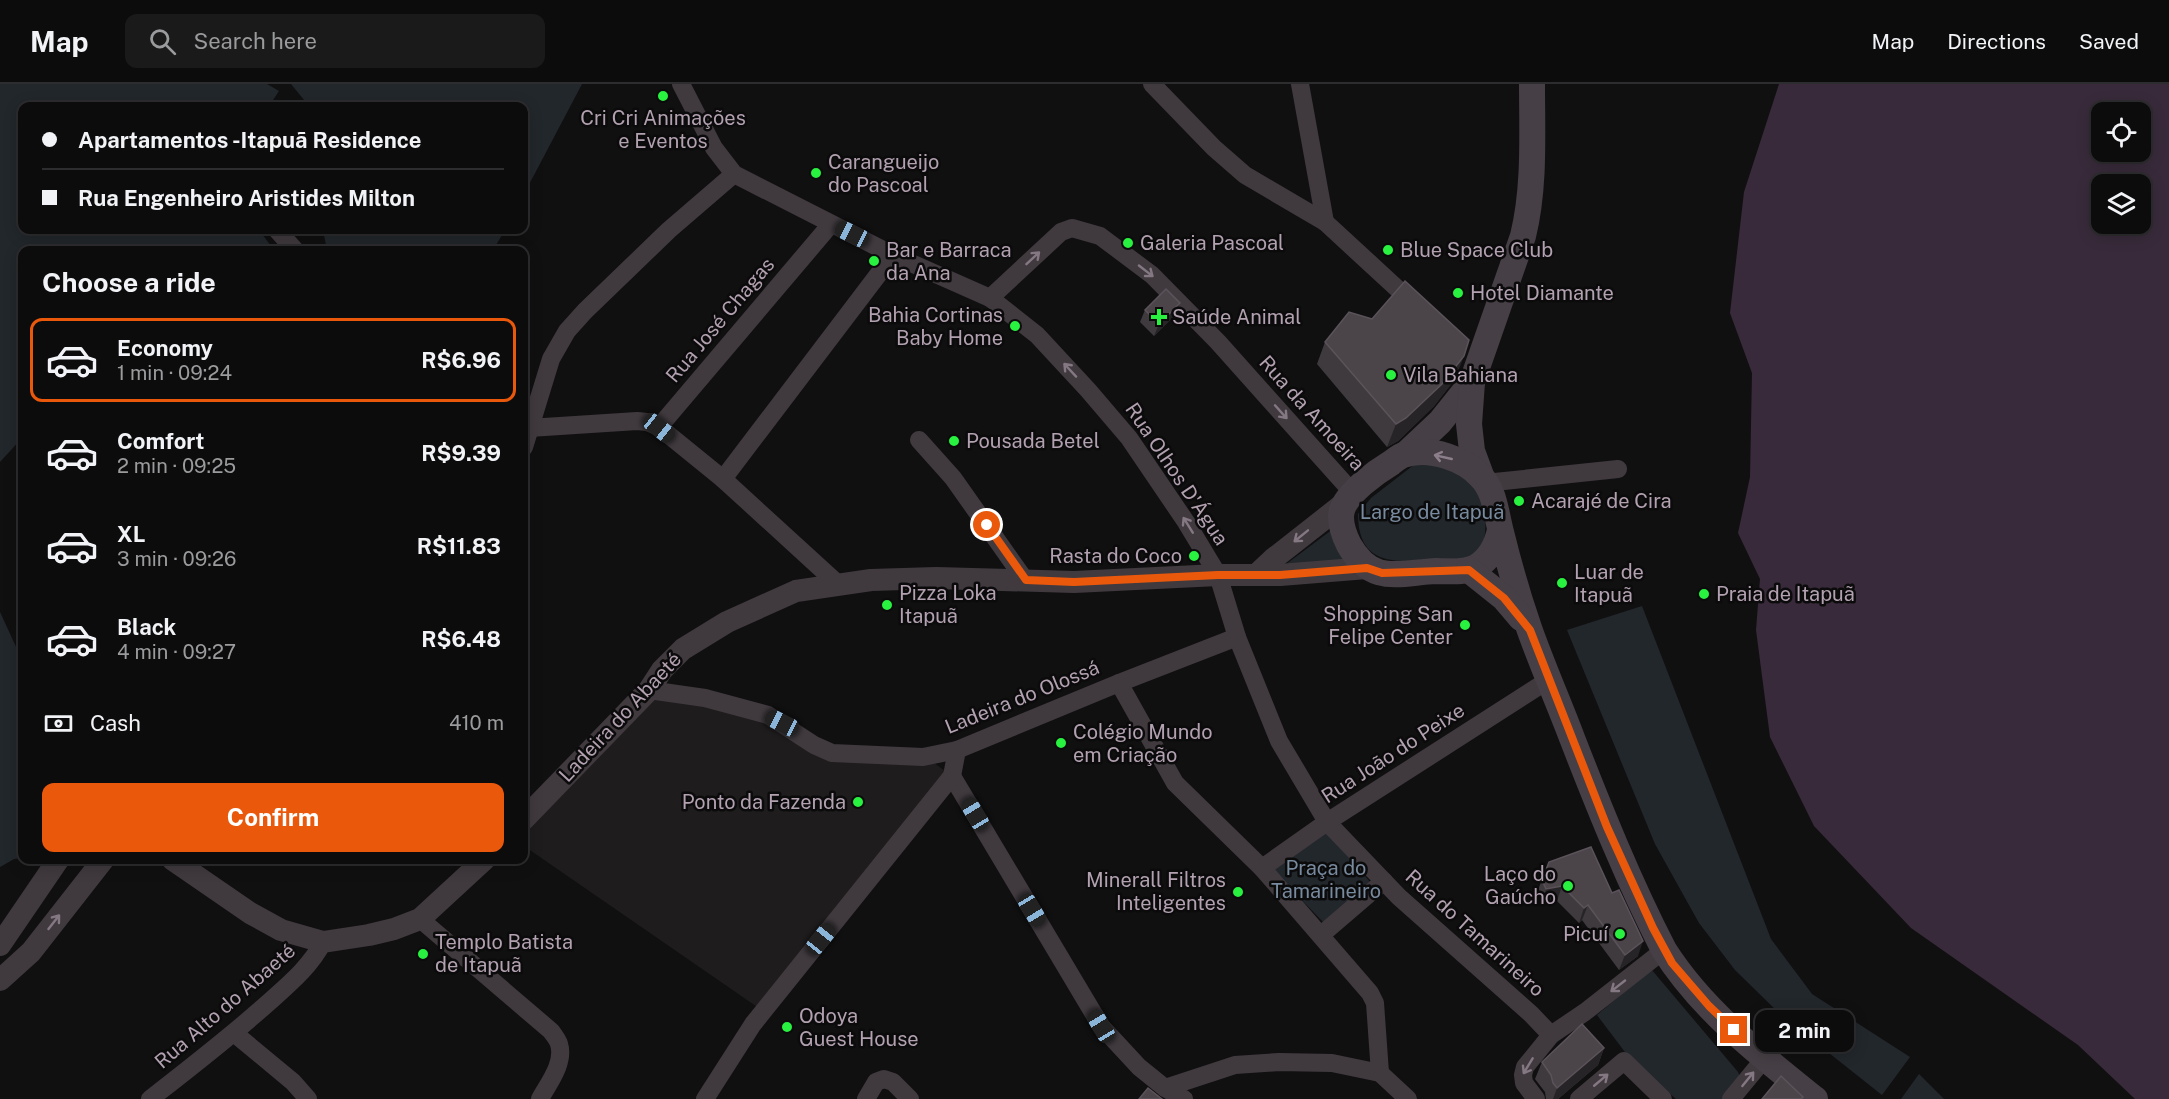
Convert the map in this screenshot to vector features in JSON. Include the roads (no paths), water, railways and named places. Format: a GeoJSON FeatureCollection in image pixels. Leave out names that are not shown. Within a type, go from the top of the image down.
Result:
{"type":"FeatureCollection","features":[{"type":"Feature","properties":{"kind":"main road"},"geometry":{"type":"LineString","coordinates":[[1500,530],[1497,542],[1488,556],[1477,567],[1469,570],[1382,573],[1367,568],[1354,553],[1346,538],[1342,509],[1350,497],[1379,470],[1406,454],[1440,422],[1470,364],[1523,236],[1529,214],[1532,84]]}},
{"type":"Feature","properties":{"kind":"main road"},"geometry":{"type":"LineString","coordinates":[[1470,364],[1468,424],[1472,451],[1496,509],[1500,530],[1530,630],[1607,827],[1664,950],[1672,963],[1709,1006],[1764,1059],[1815,1099]]}},
{"type":"Feature","properties":{"kind":"main road"},"geometry":{"type":"LineString","coordinates":[[1406,454],[1422,452],[1446,456],[1463,463],[1484,480]]}},
{"type":"Feature","properties":{"kind":"main road"},"geometry":{"type":"LineString","coordinates":[[1469,570],[1504,598],[1530,630]]}},
{"type":"Feature","properties":{"kind":"street"},"geometry":{"type":"LineString","coordinates":[[528,432],[551,360],[567,331],[669,230],[735,174],[714,148],[681,84]]}},
{"type":"Feature","properties":{"kind":"street"},"geometry":{"type":"LineString","coordinates":[[1152,84],[1214,148],[1245,175],[1325,222],[1427,316]]}},
{"type":"Feature","properties":{"kind":"street"},"geometry":{"type":"LineString","coordinates":[[1300,84],[1325,222]]}},
{"type":"Feature","properties":{"kind":"street","name":"Rua Olhos D'Água"},"geometry":{"type":"LineString","coordinates":[[735,174],[893,255],[990,298],[1037,335],[1129,438],[1186,522],[1218,575]]}},
{"type":"Feature","properties":{"kind":"street","name":"Rua José Chagas"},"geometry":{"type":"LineString","coordinates":[[659,428],[831,224]]}},
{"type":"Feature","properties":{"kind":"street","name":"Rua da Amoeira"},"geometry":{"type":"LineString","coordinates":[[990,298],[1061,232],[1072,228],[1100,236],[1152,275],[1202,325],[1350,497]]}},
{"type":"Feature","properties":{"kind":"street"},"geometry":{"type":"LineString","coordinates":[[723,479],[893,255]]}},
{"type":"Feature","properties":{"kind":"street"},"geometry":{"type":"LineString","coordinates":[[529,428],[637,421],[659,428],[723,479],[839,585]]}},
{"type":"Feature","properties":{"kind":"street"},"geometry":{"type":"LineString","coordinates":[[918,440],[960,488],[1026,580]]}},
{"type":"Feature","properties":{"kind":"street"},"geometry":{"type":"LineString","coordinates":[[1484,480],[1618,469]]}},
{"type":"Feature","properties":{"kind":"street"},"geometry":{"type":"LineString","coordinates":[[1256,575],[1350,497]]}},
{"type":"Feature","properties":{"kind":"street","name":"Ladeira do Abaeté"},"geometry":{"type":"LineString","coordinates":[[528,815],[649,690],[662,670],[683,649],[727,622],[796,591],[882,579],[1074,582],[1218,575],[1280,575],[1367,568]]}},
{"type":"Feature","properties":{"kind":"street","name":"Rua do Tamarineiro"},"geometry":{"type":"LineString","coordinates":[[1218,575],[1237,637],[1279,741],[1327,822],[1399,897],[1531,1014],[1551,1035]]}},
{"type":"Feature","properties":{"kind":"street","name":"Ladeira do Olossá"},"geometry":{"type":"LineString","coordinates":[[649,690],[705,698],[753,710],[782,723],[814,745],[832,753],[923,757],[957,750],[1237,637]]}},
{"type":"Feature","properties":{"kind":"street","name":"Rua João do Peixe"},"geometry":{"type":"LineString","coordinates":[[1262,868],[1327,822],[1550,679]]}},
{"type":"Feature","properties":{"kind":"street"},"geometry":{"type":"LineString","coordinates":[[1119,683],[1175,783],[1262,868],[1370,993],[1375,1003],[1380,1073]]}},
{"type":"Feature","properties":{"kind":"street"},"geometry":{"type":"LineString","coordinates":[[705,1099],[753,1024],[952,776],[957,750]]}},
{"type":"Feature","properties":{"kind":"street"},"geometry":{"type":"LineString","coordinates":[[952,776],[1101,1026],[1139,1067],[1165,1088],[1184,1099]]}},
{"type":"Feature","properties":{"kind":"street"},"geometry":{"type":"LineString","coordinates":[[31,952],[2,941],[55,864]]}},
{"type":"Feature","properties":{"kind":"street"},"geometry":{"type":"LineString","coordinates":[[0,980],[31,952],[100,864]]}},
{"type":"Feature","properties":{"kind":"street"},"geometry":{"type":"LineString","coordinates":[[179,864],[250,913],[281,930],[323,942],[369,935],[420,919],[480,864]]}},
{"type":"Feature","properties":{"kind":"street"},"geometry":{"type":"LineString","coordinates":[[1321,935],[1384,881]]}},
{"type":"Feature","properties":{"kind":"street"},"geometry":{"type":"LineString","coordinates":[[420,919],[552,1031],[559,1044],[560,1056],[556,1070],[540,1099]]}},
{"type":"Feature","properties":{"kind":"street","name":"Rua Alto do Abaeté"},"geometry":{"type":"LineString","coordinates":[[150,1099],[234,1033],[302,973],[314,960],[323,942]]}},
{"type":"Feature","properties":{"kind":"street"},"geometry":{"type":"LineString","coordinates":[[1536,1099],[1524,1083],[1522,1075],[1525,1067],[1551,1035],[1585,1012],[1664,950]]}},
{"type":"Feature","properties":{"kind":"street"},"geometry":{"type":"LineString","coordinates":[[234,1033],[293,1082],[318,1099]]}},
{"type":"Feature","properties":{"kind":"street"},"geometry":{"type":"LineString","coordinates":[[1731,1099],[1764,1059]]}},
{"type":"Feature","properties":{"kind":"street"},"geometry":{"type":"LineString","coordinates":[[1579,1099],[1624,1061],[1663,1099]]}},
{"type":"Feature","properties":{"kind":"street"},"geometry":{"type":"LineString","coordinates":[[1165,1088],[1235,1065],[1279,1062],[1332,1063],[1380,1073],[1408,1099]]}},
{"type":"Feature","properties":{"kind":"street"},"geometry":{"type":"LineString","coordinates":[[867,1097],[876,1082],[884,1079],[893,1082],[910,1099]]}},
{"type":"Feature","properties":{"kind":"street"},"geometry":{"type":"LineString","coordinates":[[293,1082],[308,1099]]}},
{"type":"Feature","properties":{"kind":"place","name":"Cri Cri Animações e Eventos"},"geometry":{"type":"Point","coordinates":[663,96]}},
{"type":"Feature","properties":{"kind":"place","name":"Carangueijo do Pascoal"},"geometry":{"type":"Point","coordinates":[816,173]}},
{"type":"Feature","properties":{"kind":"place","name":"Galeria Pascoal"},"geometry":{"type":"Point","coordinates":[1128,243]}},
{"type":"Feature","properties":{"kind":"place","name":"Blue Space Club"},"geometry":{"type":"Point","coordinates":[1388,250]}},
{"type":"Feature","properties":{"kind":"place","name":"Bar e Barraca da Ana"},"geometry":{"type":"Point","coordinates":[874,261]}},
{"type":"Feature","properties":{"kind":"place","name":"Hotel Diamante"},"geometry":{"type":"Point","coordinates":[1458,293]}},
{"type":"Feature","properties":{"kind":"place","name":"Saúde Animal"},"geometry":{"type":"Point","coordinates":[1159,317]}},
{"type":"Feature","properties":{"kind":"place","name":"Bahia Cortinas Baby Home"},"geometry":{"type":"Point","coordinates":[1015,326]}},
{"type":"Feature","properties":{"kind":"place","name":"Vila Bahiana"},"geometry":{"type":"Point","coordinates":[1391,375]}},
{"type":"Feature","properties":{"kind":"place","name":"Pousada Betel"},"geometry":{"type":"Point","coordinates":[954,441]}},
{"type":"Feature","properties":{"kind":"place","name":"Acarajé de Cira"},"geometry":{"type":"Point","coordinates":[1519,501]}},
{"type":"Feature","properties":{"kind":"place","name":"Rasta do Coco"},"geometry":{"type":"Point","coordinates":[1194,556]}},
{"type":"Feature","properties":{"kind":"place","name":"Luar de Itapuã"},"geometry":{"type":"Point","coordinates":[1562,583]}},
{"type":"Feature","properties":{"kind":"place","name":"Praia de Itapuã"},"geometry":{"type":"Point","coordinates":[1704,594]}},
{"type":"Feature","properties":{"kind":"place","name":"Pizza Loka Itapuã"},"geometry":{"type":"Point","coordinates":[887,605]}},
{"type":"Feature","properties":{"kind":"place","name":"Shopping San Felipe Center"},"geometry":{"type":"Point","coordinates":[1465,625]}},
{"type":"Feature","properties":{"kind":"place","name":"Colégio Mundo em Criação"},"geometry":{"type":"Point","coordinates":[1061,743]}},
{"type":"Feature","properties":{"kind":"place","name":"Ponto da Fazenda"},"geometry":{"type":"Point","coordinates":[858,802]}},
{"type":"Feature","properties":{"kind":"place","name":"Laço do Gaúcho"},"geometry":{"type":"Point","coordinates":[1568,886]}},
{"type":"Feature","properties":{"kind":"place","name":"Minerall Filtros Inteligentes"},"geometry":{"type":"Point","coordinates":[1238,892]}},
{"type":"Feature","properties":{"kind":"place","name":"Picuí"},"geometry":{"type":"Point","coordinates":[1620,934]}},
{"type":"Feature","properties":{"kind":"place","name":"Templo Batista de Itapuã"},"geometry":{"type":"Point","coordinates":[423,954]}},
{"type":"Feature","properties":{"kind":"place","name":"Odoya Guest House"},"geometry":{"type":"Point","coordinates":[787,1027]}},
{"type":"Feature","properties":{"kind":"park label","name":"Largo de Itapuã"},"geometry":{"type":"Point","coordinates":[1432,512]}},
{"type":"Feature","properties":{"kind":"park label","name":"Praça do Tamarineiro"},"geometry":{"type":"Point","coordinates":[1326,880]}}]}
